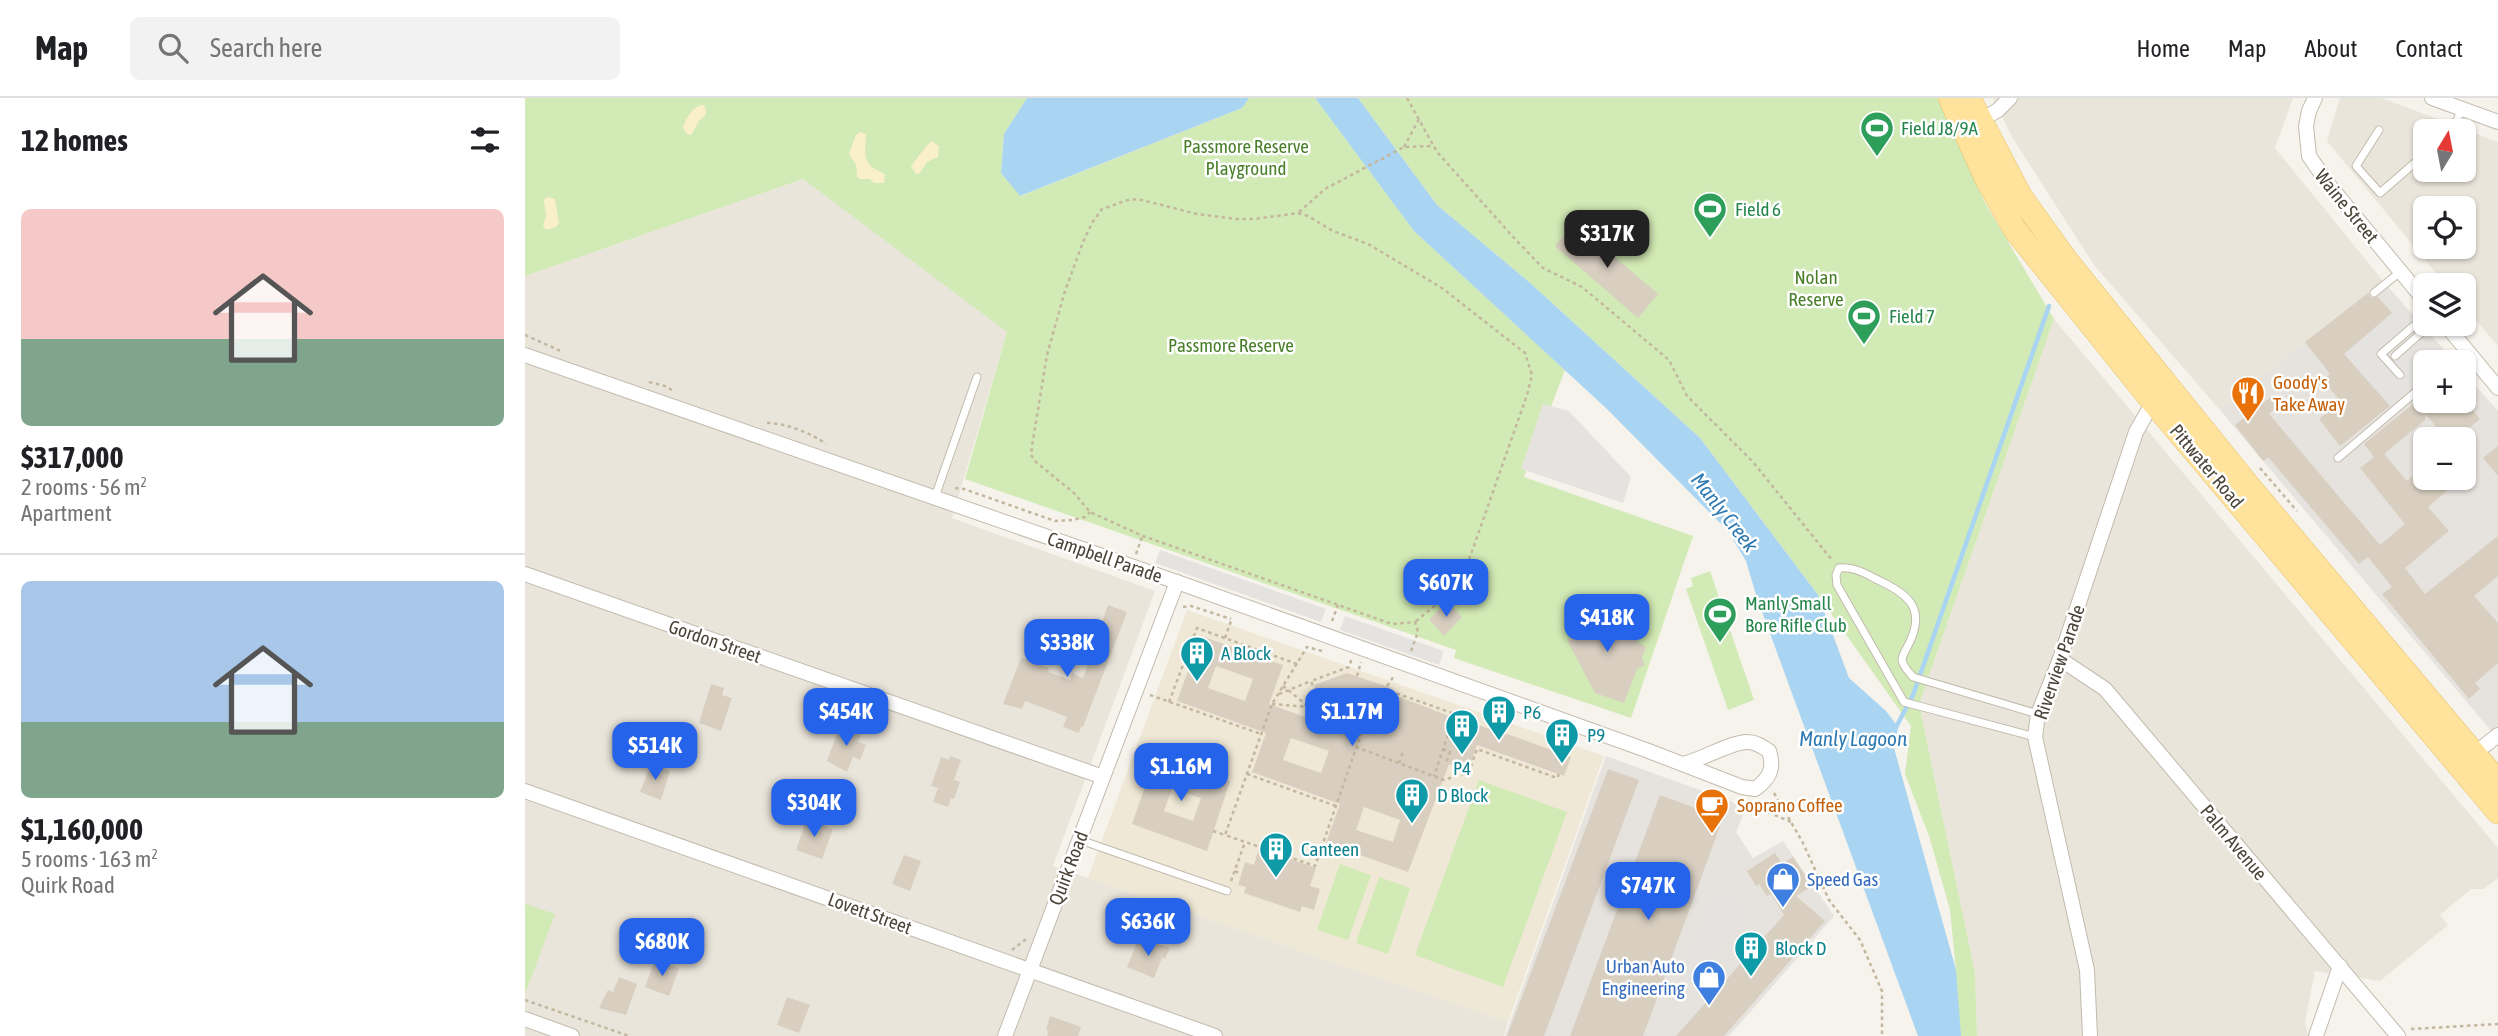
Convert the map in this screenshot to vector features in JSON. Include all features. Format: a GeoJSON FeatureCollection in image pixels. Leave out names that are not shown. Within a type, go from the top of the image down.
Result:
{"type":"FeatureCollection","features":[{"type":"Feature","properties":{"kind":"main road","name":"Pittwater Road"},"geometry":{"type":"LineString","coordinates":[[1950,98],[1972,126]]}},
{"type":"Feature","properties":{"kind":"main road","name":"Pittwater Road"},"geometry":{"type":"LineString","coordinates":[[1969,98],[1972,126],[1986,178],[2015,230],[2162,395],[2467,761],[2498,812]]}},
{"type":"Feature","properties":{"kind":"main road","name":"Pittwater Road"},"geometry":{"type":"LineString","coordinates":[[2467,761],[2498,782]]}},
{"type":"Feature","properties":{"kind":"street"},"geometry":{"type":"LineString","coordinates":[[1972,126],[1998,110],[2010,98]]}},
{"type":"Feature","properties":{"kind":"street","name":"Waine Street"},"geometry":{"type":"LineString","coordinates":[[2315,98],[2306,126],[2309,156],[2329,185],[2413,286]]}},
{"type":"Feature","properties":{"kind":"street"},"geometry":{"type":"LineString","coordinates":[[2432,98],[2498,122]]}},
{"type":"Feature","properties":{"kind":"street"},"geometry":{"type":"LineString","coordinates":[[2455,336],[2498,388]]}},
{"type":"Feature","properties":{"kind":"street","name":"Campbell Parade"},"geometry":{"type":"LineString","coordinates":[[525,355],[937,491],[1177,582],[1742,787],[1755,789],[1766,781]]}},
{"type":"Feature","properties":{"kind":"street","name":"Riverview Parade"},"geometry":{"type":"LineString","coordinates":[[2090,1036],[2087,970],[2035,737],[2038,714],[2060,659],[2136,432],[2162,395]]}},
{"type":"Feature","properties":{"kind":"street","name":"Gordon Street"},"geometry":{"type":"LineString","coordinates":[[525,574],[1103,777]]}},
{"type":"Feature","properties":{"kind":"street","name":"Quirk Road"},"geometry":{"type":"LineString","coordinates":[[1005,1036],[1177,582]]}},
{"type":"Feature","properties":{"kind":"street","name":"Palm Avenue"},"geometry":{"type":"LineString","coordinates":[[2060,659],[2105,689],[2396,1033]]}},
{"type":"Feature","properties":{"kind":"street"},"geometry":{"type":"LineString","coordinates":[[2467,761],[2498,735]]}},
{"type":"Feature","properties":{"kind":"street"},"geometry":{"type":"LineString","coordinates":[[1683,764],[1749,742],[1769,751],[1772,768],[1766,781]]}},
{"type":"Feature","properties":{"kind":"street","name":"Lovett Street"},"geometry":{"type":"LineString","coordinates":[[525,791],[1215,1036]]}},
{"type":"Feature","properties":{"kind":"street"},"geometry":{"type":"LineString","coordinates":[[2316,1036],[2340,966]]}},
{"type":"Feature","properties":{"kind":"street"},"geometry":{"type":"LineString","coordinates":[[525,1019],[572,1036]]}},
{"type":"Feature","properties":{"kind":"lane"},"geometry":{"type":"LineString","coordinates":[[2457,119],[2462,109]]}},
{"type":"Feature","properties":{"kind":"lane"},"geometry":{"type":"LineString","coordinates":[[2379,130],[2356,166],[2380,192],[2413,164]]}},
{"type":"Feature","properties":{"kind":"lane"},"geometry":{"type":"LineString","coordinates":[[2374,293],[2401,271]]}},
{"type":"Feature","properties":{"kind":"lane"},"geometry":{"type":"LineString","coordinates":[[2400,375],[2381,354],[2413,327]]}},
{"type":"Feature","properties":{"kind":"lane"},"geometry":{"type":"LineString","coordinates":[[2395,356],[2418,336]]}},
{"type":"Feature","properties":{"kind":"lane"},"geometry":{"type":"LineString","coordinates":[[937,491],[977,377]]}},
{"type":"Feature","properties":{"kind":"lane"},"geometry":{"type":"LineString","coordinates":[[2339,458],[2413,394]]}},
{"type":"Feature","properties":{"kind":"lane"},"geometry":{"type":"LineString","coordinates":[[2035,737],[1904,702],[1837,584],[1836,575],[1839,568],[1850,566],[1907,596],[1915,609],[1916,622],[1902,658],[1905,668],[1913,677],[2038,714]]}},
{"type":"Feature","properties":{"kind":"lane"},"geometry":{"type":"LineString","coordinates":[[1079,840],[1227,891]]}},
{"type":"Feature","properties":{"kind":"path"},"geometry":{"type":"LineString","coordinates":[[1407,98],[1433,146],[1543,268],[1582,287],[1669,360],[1687,396],[1752,462],[1839,568]]}},
{"type":"Feature","properties":{"kind":"path"},"geometry":{"type":"LineString","coordinates":[[1404,147],[1419,119]]}},
{"type":"Feature","properties":{"kind":"path"},"geometry":{"type":"LineString","coordinates":[[1298,213],[1325,189],[1361,168],[1404,147],[1433,146]]}},
{"type":"Feature","properties":{"kind":"path"},"geometry":{"type":"LineString","coordinates":[[1131,199],[1197,214],[1236,219],[1298,213],[1308,216],[1333,231],[1368,244],[1442,288],[1525,353],[1532,375],[1527,395],[1459,586],[1415,622],[1392,624],[1143,536],[1090,512],[1074,493],[1031,455],[1051,343],[1083,242],[1102,209],[1131,199]]}},
{"type":"Feature","properties":{"kind":"path"},"geometry":{"type":"LineString","coordinates":[[525,335],[569,354]]}},
{"type":"Feature","properties":{"kind":"path"},"geometry":{"type":"LineString","coordinates":[[638,380],[665,386],[680,394]]}},
{"type":"Feature","properties":{"kind":"path"},"geometry":{"type":"LineString","coordinates":[[763,423],[777,423],[819,439],[829,446]]}},
{"type":"Feature","properties":{"kind":"path"},"geometry":{"type":"LineString","coordinates":[[2256,463],[2299,514]]}},
{"type":"Feature","properties":{"kind":"path"},"geometry":{"type":"LineString","coordinates":[[937,491],[964,489],[1055,521],[1085,517],[1090,512]]}},
{"type":"Feature","properties":{"kind":"path"},"geometry":{"type":"LineString","coordinates":[[1225,638],[1237,604]]}},
{"type":"Feature","properties":{"kind":"path"},"geometry":{"type":"LineString","coordinates":[[1181,609],[1186,605],[1191,606],[1231,619]]}},
{"type":"Feature","properties":{"kind":"path"},"geometry":{"type":"LineString","coordinates":[[1226,835],[1272,704],[1307,647],[1322,651],[1338,605]]}},
{"type":"Feature","properties":{"kind":"path"},"geometry":{"type":"LineString","coordinates":[[1406,664],[1418,632],[1415,622]]}},
{"type":"Feature","properties":{"kind":"path"},"geometry":{"type":"LineString","coordinates":[[1170,702],[1196,628],[1297,664]]}},
{"type":"Feature","properties":{"kind":"path"},"geometry":{"type":"LineString","coordinates":[[1278,694],[1349,667],[1356,647]]}},
{"type":"Feature","properties":{"kind":"path"},"geometry":{"type":"LineString","coordinates":[[1311,681],[1326,722]]}},
{"type":"Feature","properties":{"kind":"path"},"geometry":{"type":"LineString","coordinates":[[1283,685],[1326,722],[1361,734]]}},
{"type":"Feature","properties":{"kind":"path"},"geometry":{"type":"LineString","coordinates":[[1390,691],[1455,714],[1434,776]]}},
{"type":"Feature","properties":{"kind":"path"},"geometry":{"type":"LineString","coordinates":[[1150,695],[1261,734]]}},
{"type":"Feature","properties":{"kind":"path"},"geometry":{"type":"LineString","coordinates":[[1272,704],[1309,706]]}},
{"type":"Feature","properties":{"kind":"path"},"geometry":{"type":"LineString","coordinates":[[1447,736],[1456,738],[1459,727],[1451,724]]}},
{"type":"Feature","properties":{"kind":"path"},"geometry":{"type":"LineString","coordinates":[[1213,831],[1315,866],[1363,728]]}},
{"type":"Feature","properties":{"kind":"path"},"geometry":{"type":"LineString","coordinates":[[1356,747],[1444,780],[1469,772],[1477,749],[1503,756],[1525,768],[1557,778],[1559,774]]}},
{"type":"Feature","properties":{"kind":"path"},"geometry":{"type":"LineString","coordinates":[[1439,758],[1448,761],[1450,752],[1443,749]]}},
{"type":"Feature","properties":{"kind":"path"},"geometry":{"type":"LineString","coordinates":[[1395,763],[1403,752]]}},
{"type":"Feature","properties":{"kind":"path"},"geometry":{"type":"LineString","coordinates":[[1525,768],[1527,763]]}},
{"type":"Feature","properties":{"kind":"path"},"geometry":{"type":"LineString","coordinates":[[1247,775],[1335,806]]}},
{"type":"Feature","properties":{"kind":"path"},"geometry":{"type":"LineString","coordinates":[[1766,781],[1802,841],[1829,900],[1860,940],[1882,991],[1882,1036]]}},
{"type":"Feature","properties":{"kind":"path"},"geometry":{"type":"LineString","coordinates":[[1227,891],[1245,842]]}},
{"type":"Feature","properties":{"kind":"path"},"geometry":{"type":"LineString","coordinates":[[1235,871],[1241,874]]}},
{"type":"Feature","properties":{"kind":"path"},"geometry":{"type":"LineString","coordinates":[[525,1000],[629,1036]]}},
{"type":"Feature","properties":{"kind":"path"},"geometry":{"type":"LineString","coordinates":[[2396,1033],[2498,1024]]}},
{"type":"Feature","properties":{"kind":"shaded area"},"geometry":{"type":"Polygon","coordinates":[[[1993,98],[2293,98],[2275,148],[2383,281],[2220,410],[2094,265],[2012,137],[1993,98]]]}},
{"type":"Feature","properties":{"kind":"shaded area"},"geometry":{"type":"Polygon","coordinates":[[[2340,98],[2382,98],[2437,119],[2413,119],[2413,182],[2476,182],[2476,134],[2498,142],[2498,346],[2476,320],[2476,273],[2436,273],[2425,259],[2476,259],[2476,196],[2413,196],[2413,245],[2327,141],[2340,98]]]}},
{"type":"Feature","properties":{"kind":"shaded area"},"geometry":{"type":"Polygon","coordinates":[[[803,179],[1007,332],[952,518],[1155,591],[1053,866],[1508,1022],[1504,1036],[525,1036],[525,276],[803,179]]]}},
{"type":"Feature","properties":{"kind":"shaded area"},"geometry":{"type":"Polygon","coordinates":[[[2383,281],[2413,315],[2413,336],[2432,336],[2444,350],[2413,350],[2413,413],[2476,413],[2476,386],[2498,411],[2498,739],[2220,410],[2383,281]]]}},
{"type":"Feature","properties":{"kind":"shaded area"},"geometry":{"type":"Polygon","coordinates":[[[2400,306],[2413,321],[2413,335],[2392,353],[2399,360],[2417,344],[2423,350],[2413,350],[2413,384],[2389,405],[2344,354],[2400,306]]]}},
{"type":"Feature","properties":{"kind":"shaded area"},"geometry":{"type":"Polygon","coordinates":[[[2054,319],[2498,848],[2498,878],[2484,889],[2471,889],[2440,915],[2448,925],[2380,981],[2315,971],[2305,1022],[2308,1036],[1977,1036],[1975,973],[1919,704],[2054,319]]]}},
{"type":"Feature","properties":{"kind":"shaded area"},"geometry":{"type":"Polygon","coordinates":[[[1543,404],[1569,411],[1631,477],[1623,503],[1521,469],[1543,404]]]}},
{"type":"Feature","properties":{"kind":"shaded area"},"geometry":{"type":"Polygon","coordinates":[[[1160,550],[1326,609],[1321,622],[1155,563],[1160,550]]]}},
{"type":"Feature","properties":{"kind":"shaded area"},"geometry":{"type":"Polygon","coordinates":[[[1187,610],[1604,756],[1508,1022],[1088,878],[1187,610]]]}},
{"type":"Feature","properties":{"kind":"shaded area"},"geometry":{"type":"Polygon","coordinates":[[[1345,616],[1444,651],[1439,665],[1340,630],[1345,616]]]}},
{"type":"Feature","properties":{"kind":"shaded area"},"geometry":{"type":"Polygon","coordinates":[[[1606,756],[1746,807],[1736,832],[1753,858],[1783,841],[1834,916],[1729,1036],[1505,1036],[1606,756]]]}},
{"type":"Feature","properties":{"kind":"shaded area"},"geometry":{"type":"Polygon","coordinates":[[[1712,893],[1739,901],[1746,918],[1668,1009],[1712,893]]]}},
{"type":"Feature","properties":{"kind":"green space","name":"Passmore Reserve"},"geometry":{"type":"Polygon","coordinates":[[[525,98],[1027,98],[1004,134],[1001,173],[1021,196],[1242,108],[1249,98],[1315,98],[1414,231],[1565,370],[1524,477],[1693,536],[1631,718],[1454,658],[1456,650],[965,479],[1007,332],[803,179],[525,276],[525,98]]]}},
{"type":"Feature","properties":{"kind":"green space","name":"Nolan Reserve"},"geometry":{"type":"Polygon","coordinates":[[[1358,98],[1938,98],[1985,203],[2054,319],[1919,704],[1975,973],[1977,1036],[1957,1036],[1956,970],[1950,910],[1930,839],[1905,774],[1911,726],[1818,595],[1700,438],[1529,282],[1437,205],[1358,98]]]}},
{"type":"Feature","properties":{"kind":"green space","name":"Manly Small Bore Rifle Club"},"geometry":{"type":"Polygon","coordinates":[[[1710,571],[1754,700],[1728,710],[1686,589],[1693,586],[1691,578],[1710,571]]]}},
{"type":"Feature","properties":{"kind":"green space"},"geometry":{"type":"Polygon","coordinates":[[[1479,780],[1567,812],[1503,987],[1415,955],[1479,780]]]}},
{"type":"Feature","properties":{"kind":"green space"},"geometry":{"type":"Polygon","coordinates":[[[1340,864],[1371,875],[1348,940],[1317,930],[1340,864]]]}},
{"type":"Feature","properties":{"kind":"green space"},"geometry":{"type":"Polygon","coordinates":[[[1379,877],[1410,888],[1388,954],[1356,943],[1379,877]]]}},
{"type":"Feature","properties":{"kind":"green space"},"geometry":{"type":"Polygon","coordinates":[[[525,904],[555,914],[525,994],[525,904]]]}},
{"type":"Feature","properties":{"kind":"sand"},"geometry":{"type":"Polygon","coordinates":[[[705,106],[706,114],[692,134],[688,135],[683,128],[686,121],[693,111],[705,106]]]}},
{"type":"Feature","properties":{"kind":"sand"},"geometry":{"type":"Polygon","coordinates":[[[860,132],[866,134],[867,159],[872,167],[885,174],[884,183],[874,183],[870,179],[857,177],[856,165],[849,154],[856,135],[860,132]]]}},
{"type":"Feature","properties":{"kind":"sand"},"geometry":{"type":"Polygon","coordinates":[[[931,141],[939,146],[938,157],[927,162],[920,173],[916,174],[911,167],[931,141]]]}},
{"type":"Feature","properties":{"kind":"sand"},"geometry":{"type":"Polygon","coordinates":[[[547,197],[555,199],[559,223],[546,230],[543,225],[546,217],[544,200],[547,197]]]}},
{"type":"Feature","properties":{"kind":"water"},"geometry":{"type":"Polygon","coordinates":[[[1027,98],[1249,98],[1242,108],[1020,196],[1001,173],[1004,134],[1027,98]]]}},
{"type":"Feature","properties":{"kind":"water","name":"Manly Lagoon"},"geometry":{"type":"Polygon","coordinates":[[[1315,98],[1358,98],[1437,205],[1529,282],[1700,438],[1818,595],[1849,678],[1886,711],[1898,727],[1894,748],[1956,970],[1961,1036],[1918,1036],[1757,598],[1746,561],[1728,531],[1607,409],[1414,231],[1315,98]]]}},
{"type":"Feature","properties":{"kind":"building"},"geometry":{"type":"Polygon","coordinates":[[[1575,223],[1658,294],[1638,318],[1555,246],[1575,223]]]}},
{"type":"Feature","properties":{"kind":"building"},"geometry":{"type":"Polygon","coordinates":[[[2368,293],[2371,298],[2378,297],[2392,313],[2344,354],[2390,406],[2340,446],[2319,419],[2341,402],[2323,380],[2330,374],[2305,342],[2368,293]]]}},
{"type":"Feature","properties":{"kind":"building"},"geometry":{"type":"Polygon","coordinates":[[[2271,397],[2278,406],[2269,414],[2380,545],[2405,524],[2360,468],[2374,457],[2364,444],[2413,404],[2413,413],[2475,413],[2480,419],[2470,427],[2436,427],[2425,414],[2425,420],[2413,427],[2413,430],[2384,454],[2407,481],[2413,476],[2413,490],[2448,490],[2428,507],[2449,531],[2405,568],[2425,594],[2498,536],[2498,576],[2474,596],[2498,623],[2498,663],[2475,683],[2480,689],[2469,699],[2382,594],[2392,587],[2368,557],[2359,564],[2268,457],[2263,461],[2235,425],[2271,397]]]}},
{"type":"Feature","properties":{"kind":"building"},"geometry":{"type":"Polygon","coordinates":[[[2498,446],[2498,476],[2483,458],[2498,446]]]}},
{"type":"Feature","properties":{"kind":"building"},"geometry":{"type":"Polygon","coordinates":[[[1448,602],[1462,617],[1444,636],[1429,619],[1448,602]]]}},
{"type":"Feature","properties":{"kind":"building"},"geometry":{"type":"Polygon","coordinates":[[[1108,605],[1127,612],[1079,733],[1063,727],[1067,717],[1025,701],[1022,709],[1003,704],[1021,658],[1049,668],[1048,672],[1070,680],[1072,673],[1083,678],[1108,605]]]}},
{"type":"Feature","properties":{"kind":"building"},"geometry":{"type":"Polygon","coordinates":[[[1594,609],[1601,624],[1616,617],[1618,621],[1626,618],[1639,643],[1646,647],[1642,658],[1645,665],[1637,669],[1624,703],[1595,693],[1567,640],[1578,635],[1571,620],[1594,609]]]}},
{"type":"Feature","properties":{"kind":"building"},"geometry":{"type":"Polygon","coordinates":[[[1201,636],[1283,665],[1269,704],[1330,726],[1314,685],[1347,673],[1391,688],[1389,693],[1449,716],[1571,757],[1564,776],[1477,745],[1468,771],[1449,764],[1408,872],[1326,843],[1340,804],[1252,772],[1266,733],[1177,701],[1201,636]],[[1216,666],[1208,688],[1245,701],[1253,679],[1216,666]],[[1291,738],[1283,760],[1321,773],[1329,751],[1291,738]],[[1364,807],[1356,830],[1393,842],[1400,820],[1364,807]]]}},
{"type":"Feature","properties":{"kind":"building"},"geometry":{"type":"Polygon","coordinates":[[[711,684],[724,688],[722,695],[732,698],[721,731],[699,723],[711,684]]]}},
{"type":"Feature","properties":{"kind":"building"},"geometry":{"type":"Polygon","coordinates":[[[840,726],[862,732],[858,742],[866,745],[860,760],[853,757],[847,772],[827,761],[840,726]]]}},
{"type":"Feature","properties":{"kind":"building"},"geometry":{"type":"Polygon","coordinates":[[[1156,755],[1230,781],[1207,851],[1132,824],[1156,755]],[[1172,788],[1164,811],[1193,821],[1201,798],[1172,788]]]}},
{"type":"Feature","properties":{"kind":"building"},"geometry":{"type":"Polygon","coordinates":[[[950,756],[961,760],[954,780],[960,782],[948,807],[933,802],[938,788],[931,786],[941,757],[949,760],[950,756]]]}},
{"type":"Feature","properties":{"kind":"building"},"geometry":{"type":"Polygon","coordinates":[[[651,765],[670,771],[661,800],[640,792],[651,765]]]}},
{"type":"Feature","properties":{"kind":"building"},"geometry":{"type":"Polygon","coordinates":[[[1608,769],[1639,780],[1544,1036],[1507,1036],[1608,769]]]}},
{"type":"Feature","properties":{"kind":"building"},"geometry":{"type":"Polygon","coordinates":[[[1660,795],[1723,818],[1643,1036],[1570,1036],[1660,795]]]}},
{"type":"Feature","properties":{"kind":"building"},"geometry":{"type":"Polygon","coordinates":[[[807,819],[833,829],[822,859],[796,850],[807,819]]]}},
{"type":"Feature","properties":{"kind":"building","name":"Canteen"},"geometry":{"type":"Polygon","coordinates":[[[1259,848],[1316,868],[1310,886],[1320,889],[1314,910],[1302,906],[1300,912],[1244,893],[1246,887],[1238,885],[1245,862],[1254,865],[1259,848]]]}},
{"type":"Feature","properties":{"kind":"building","name":"Block D"},"geometry":{"type":"Polygon","coordinates":[[[1775,853],[1782,864],[1793,857],[1812,886],[1796,896],[1825,921],[1724,1036],[1676,1036],[1784,915],[1771,894],[1767,896],[1759,884],[1756,886],[1747,871],[1775,853]]]}},
{"type":"Feature","properties":{"kind":"building"},"geometry":{"type":"Polygon","coordinates":[[[904,855],[921,861],[910,891],[892,884],[904,855]]]}},
{"type":"Feature","properties":{"kind":"building"},"geometry":{"type":"Polygon","coordinates":[[[1138,940],[1152,946],[1153,942],[1170,948],[1165,959],[1162,958],[1154,978],[1127,967],[1138,940]]]}},
{"type":"Feature","properties":{"kind":"building"},"geometry":{"type":"Polygon","coordinates":[[[655,960],[679,968],[669,996],[645,987],[655,960]]]}},
{"type":"Feature","properties":{"kind":"building"},"geometry":{"type":"Polygon","coordinates":[[[619,977],[637,984],[626,1015],[599,1008],[608,990],[613,992],[619,977]]]}},
{"type":"Feature","properties":{"kind":"building"},"geometry":{"type":"Polygon","coordinates":[[[787,997],[810,1005],[799,1033],[777,1025],[787,997]]]}},
{"type":"Feature","properties":{"kind":"building"},"geometry":{"type":"Polygon","coordinates":[[[1050,1016],[1081,1027],[1078,1036],[1047,1036],[1050,1016]]]}},
{"type":"Feature","properties":{"kind":"waterway"},"geometry":{"type":"LineString","coordinates":[[1895,729],[1913,695],[2049,306]]}},
{"type":"Feature","properties":{"kind":"place","name":"Field J8/9A"},"geometry":{"type":"Point","coordinates":[1877,158]}},
{"type":"Feature","properties":{"kind":"place","name":"Field 6"},"geometry":{"type":"Point","coordinates":[1710,239]}},
{"type":"Feature","properties":{"kind":"place","name":"Field 7"},"geometry":{"type":"Point","coordinates":[1864,346]}},
{"type":"Feature","properties":{"kind":"place","name":"Goody's Take Away"},"geometry":{"type":"Point","coordinates":[2248,423]}},
{"type":"Feature","properties":{"kind":"place","name":"Manly Small Bore Rifle Club"},"geometry":{"type":"Point","coordinates":[1720,644]}},
{"type":"Feature","properties":{"kind":"place","name":"A Block"},"geometry":{"type":"Point","coordinates":[1197,683]}},
{"type":"Feature","properties":{"kind":"place","name":"P6"},"geometry":{"type":"Point","coordinates":[1499,742]}},
{"type":"Feature","properties":{"kind":"place","name":"P4"},"geometry":{"type":"Point","coordinates":[1462,756]}},
{"type":"Feature","properties":{"kind":"place","name":"P9"},"geometry":{"type":"Point","coordinates":[1562,765]}},
{"type":"Feature","properties":{"kind":"place","name":"D Block"},"geometry":{"type":"Point","coordinates":[1412,825]}},
{"type":"Feature","properties":{"kind":"place","name":"Soprano Coffee"},"geometry":{"type":"Point","coordinates":[1712,835]}},
{"type":"Feature","properties":{"kind":"place","name":"Canteen"},"geometry":{"type":"Point","coordinates":[1276,879]}},
{"type":"Feature","properties":{"kind":"place","name":"Speed Gas"},"geometry":{"type":"Point","coordinates":[1783,909]}},
{"type":"Feature","properties":{"kind":"place","name":"Block D"},"geometry":{"type":"Point","coordinates":[1751,978]}},
{"type":"Feature","properties":{"kind":"place","name":"Urban Auto Engineering"},"geometry":{"type":"Point","coordinates":[1709,1007]}},
{"type":"Feature","properties":{"kind":"park label","name":"Passmore Reserve Playground"},"geometry":{"type":"Point","coordinates":[1246,157]}},
{"type":"Feature","properties":{"kind":"water label","name":"Manly Creek"},"geometry":{"type":"Point","coordinates":[1725,512]}}]}
